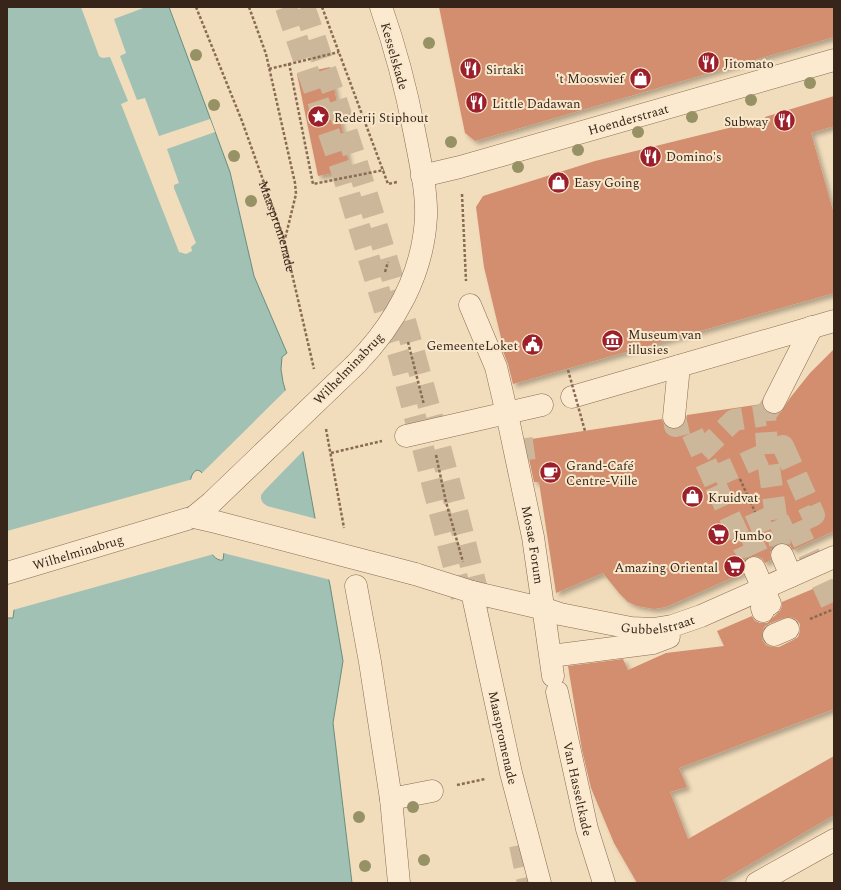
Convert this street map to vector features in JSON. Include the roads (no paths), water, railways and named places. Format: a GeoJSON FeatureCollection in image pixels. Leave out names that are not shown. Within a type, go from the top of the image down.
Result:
{"type":"FeatureCollection","features":[{"type":"Feature","properties":{"kind":"street","name":"Kesselskade"},"geometry":{"type":"LineString","coordinates":[[381,7],[394,48],[409,105],[422,176]]}},
{"type":"Feature","properties":{"kind":"street","name":"Hoenderstraat"},"geometry":{"type":"LineString","coordinates":[[422,176],[460,167],[834,60]]}},
{"type":"Feature","properties":{"kind":"street","name":"Wilhelminabrug"},"geometry":{"type":"LineString","coordinates":[[7,573],[194,518],[356,364],[382,335],[408,292],[419,258],[426,217],[426,203],[422,176]]}},
{"type":"Feature","properties":{"kind":"street","name":"Mosae Forum"},"geometry":{"type":"LineString","coordinates":[[470,305],[496,367],[517,450],[545,609],[554,675]]}},
{"type":"Feature","properties":{"kind":"street"},"geometry":{"type":"LineString","coordinates":[[572,396],[834,321]]}},
{"type":"Feature","properties":{"kind":"street"},"geometry":{"type":"LineString","coordinates":[[774,402],[812,327]]}},
{"type":"Feature","properties":{"kind":"street"},"geometry":{"type":"LineString","coordinates":[[674,417],[679,366]]}},
{"type":"Feature","properties":{"kind":"street"},"geometry":{"type":"LineString","coordinates":[[406,436],[508,414],[542,405]]}},
{"type":"Feature","properties":{"kind":"street","name":"Wilhelminabrug"},"geometry":{"type":"LineString","coordinates":[[194,518],[223,524],[414,574],[472,592]]}},
{"type":"Feature","properties":{"kind":"street"},"geometry":{"type":"LineString","coordinates":[[782,555],[792,576]]}},
{"type":"Feature","properties":{"kind":"street","name":"Gubbelstraat"},"geometry":{"type":"LineString","coordinates":[[472,592],[611,625],[653,629],[684,623],[764,599],[792,576],[834,557]]}},
{"type":"Feature","properties":{"kind":"street"},"geometry":{"type":"LineString","coordinates":[[554,675],[653,643],[764,599],[754,568]]}},
{"type":"Feature","properties":{"kind":"street"},"geometry":{"type":"LineString","coordinates":[[356,586],[370,662],[391,798],[399,883]]}},
{"type":"Feature","properties":{"kind":"street","name":"Maaspromenade"},"geometry":{"type":"LineString","coordinates":[[472,592],[511,773],[540,883]]}},
{"type":"Feature","properties":{"kind":"street","name":"Van Hasseltkade"},"geometry":{"type":"LineString","coordinates":[[554,675],[587,829],[604,883]]}},
{"type":"Feature","properties":{"kind":"street"},"geometry":{"type":"LineString","coordinates":[[391,798],[432,791]]}},
{"type":"Feature","properties":{"kind":"street"},"geometry":{"type":"LineString","coordinates":[[757,883],[834,840]]}},
{"type":"Feature","properties":{"kind":"tunnel"},"geometry":{"type":"LineString","coordinates":[[286,7],[341,168],[399,356],[464,605]]}},
{"type":"Feature","properties":{"kind":"tunnel"},"geometry":{"type":"LineString","coordinates":[[304,7],[356,160],[414,352],[449,480],[482,610]]}},
{"type":"Feature","properties":{"kind":"tunnel"},"geometry":{"type":"LineString","coordinates":[[774,402],[765,415],[768,460],[780,545]]}},
{"type":"Feature","properties":{"kind":"tunnel"},"geometry":{"type":"LineString","coordinates":[[701,452],[734,420],[765,415]]}},
{"type":"Feature","properties":{"kind":"tunnel"},"geometry":{"type":"LineString","coordinates":[[674,417],[675,426],[688,423],[719,492]]}},
{"type":"Feature","properties":{"kind":"tunnel"},"geometry":{"type":"LineString","coordinates":[[783,446],[814,515],[744,547],[712,478],[783,446]]}},
{"type":"Feature","properties":{"kind":"tunnel"},"geometry":{"type":"LineString","coordinates":[[520,450],[534,448]]}},
{"type":"Feature","properties":{"kind":"tunnel"},"geometry":{"type":"LineString","coordinates":[[755,512],[766,537]]}},
{"type":"Feature","properties":{"kind":"tunnel"},"geometry":{"type":"LineString","coordinates":[[795,523],[834,609]]}},
{"type":"Feature","properties":{"kind":"tunnel"},"geometry":{"type":"LineString","coordinates":[[520,845],[528,883]]}},
{"type":"Feature","properties":{"kind":"place","name":"Jitomato"},"geometry":{"type":"Point","coordinates":[708,63]}},
{"type":"Feature","properties":{"kind":"place","name":"Sirtaki"},"geometry":{"type":"Point","coordinates":[470,69]}},
{"type":"Feature","properties":{"kind":"place","name":"'t Mooswief"},"geometry":{"type":"Point","coordinates":[640,78]}},
{"type":"Feature","properties":{"kind":"place","name":"Little Dadawan"},"geometry":{"type":"Point","coordinates":[477,103]}},
{"type":"Feature","properties":{"kind":"place","name":"Rederij Stiphout"},"geometry":{"type":"Point","coordinates":[319,117]}},
{"type":"Feature","properties":{"kind":"place","name":"Subway"},"geometry":{"type":"Point","coordinates":[784,121]}},
{"type":"Feature","properties":{"kind":"place","name":"Domino's"},"geometry":{"type":"Point","coordinates":[651,156]}},
{"type":"Feature","properties":{"kind":"place","name":"Easy Going"},"geometry":{"type":"Point","coordinates":[559,182]}},
{"type":"Feature","properties":{"kind":"place","name":"Museum van illusies"},"geometry":{"type":"Point","coordinates":[613,341]}},
{"type":"Feature","properties":{"kind":"place","name":"GemeenteLoket"},"geometry":{"type":"Point","coordinates":[533,345]}},
{"type":"Feature","properties":{"kind":"place","name":"Grand-Café Centre-Ville"},"geometry":{"type":"Point","coordinates":[551,472]}},
{"type":"Feature","properties":{"kind":"place","name":"Kruidvat"},"geometry":{"type":"Point","coordinates":[692,497]}},
{"type":"Feature","properties":{"kind":"place","name":"Jumbo"},"geometry":{"type":"Point","coordinates":[718,535]}},
{"type":"Feature","properties":{"kind":"place","name":"Amazing Oriental"},"geometry":{"type":"Point","coordinates":[734,567]}}]}
